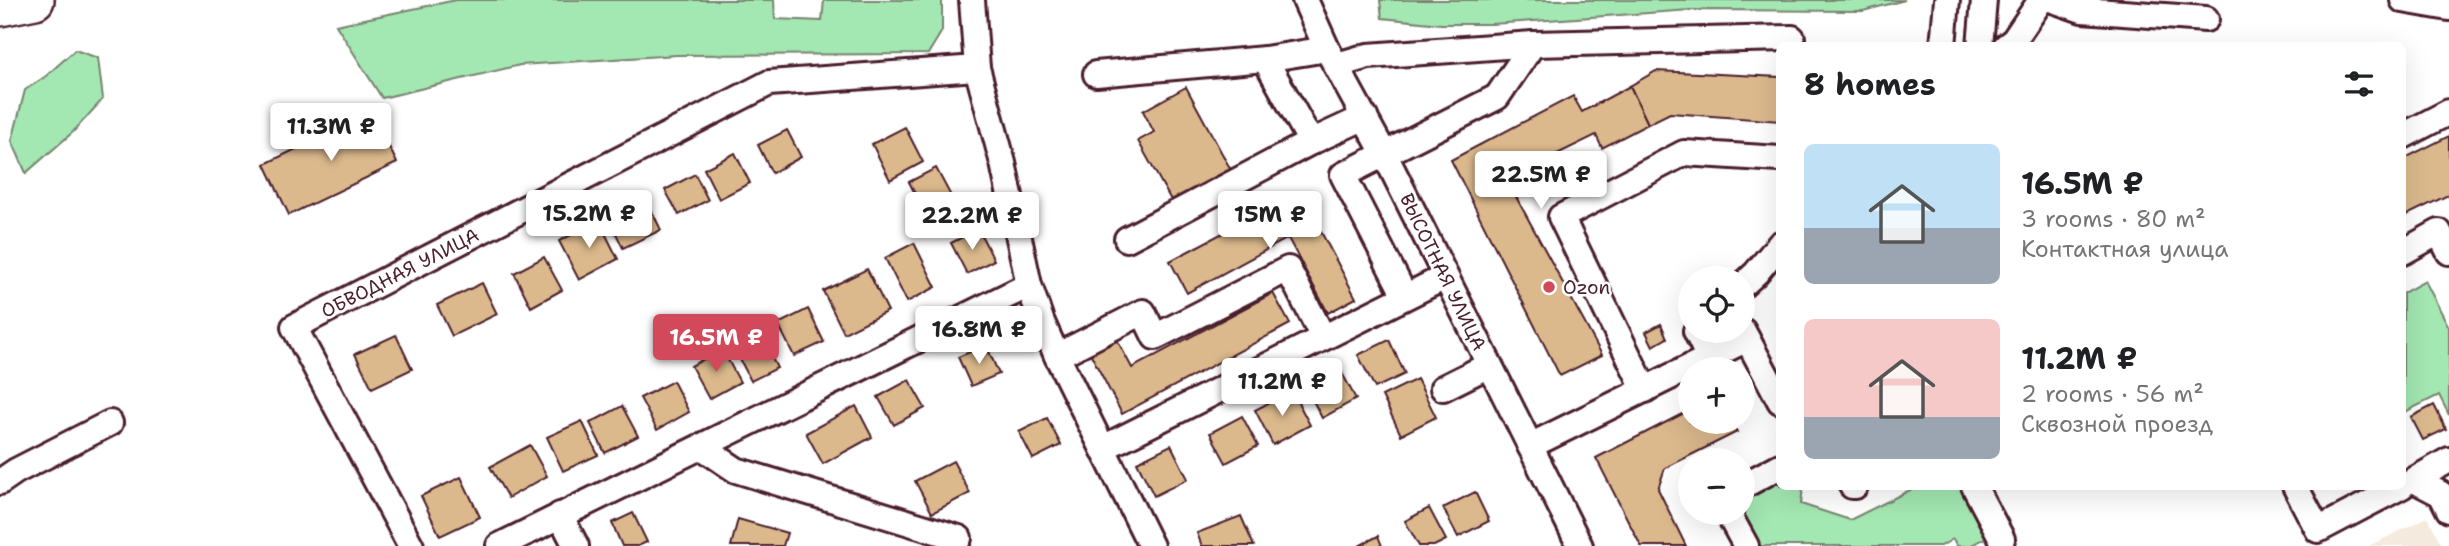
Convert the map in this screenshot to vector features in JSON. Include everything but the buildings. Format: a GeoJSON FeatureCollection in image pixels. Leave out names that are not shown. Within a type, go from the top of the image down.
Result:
{"type":"FeatureCollection","features":[{"type":"Feature","properties":{"kind":"highway"},"geometry":{"type":"LineString","coordinates":[[0,7],[35,0]]}},
{"type":"Feature","properties":{"kind":"street"},"geometry":{"type":"LineString","coordinates":[[972,0],[977,68],[1003,163],[1029,285],[1057,356],[1151,546]]}},
{"type":"Feature","properties":{"kind":"street","name":"ВЫСОТНАЯ УЛИЦА"},"geometry":{"type":"LineString","coordinates":[[1305,0],[1580,546]]}},
{"type":"Feature","properties":{"kind":"street"},"geometry":{"type":"LineString","coordinates":[[1943,42],[1947,0]]}},
{"type":"Feature","properties":{"kind":"street"},"geometry":{"type":"LineString","coordinates":[[1980,42],[1984,0]]}},
{"type":"Feature","properties":{"kind":"street"},"geometry":{"type":"LineString","coordinates":[[2011,42],[2041,0]]}},
{"type":"Feature","properties":{"kind":"street"},"geometry":{"type":"LineString","coordinates":[[2053,0],[2082,10],[2206,19]]}},
{"type":"Feature","properties":{"kind":"street"},"geometry":{"type":"LineString","coordinates":[[2403,0],[2449,8]]}},
{"type":"Feature","properties":{"kind":"street"},"geometry":{"type":"LineString","coordinates":[[1096,74],[1265,59],[1368,56],[1533,44],[1792,38]]}},
{"type":"Feature","properties":{"kind":"street"},"geometry":{"type":"LineString","coordinates":[[1405,296],[1343,175],[1497,97],[1533,44]]}},
{"type":"Feature","properties":{"kind":"street"},"geometry":{"type":"LineString","coordinates":[[1265,59],[1311,142]]}},
{"type":"Feature","properties":{"kind":"street","name":"ОБВОДНАЯ УЛИЦА"},"geometry":{"type":"LineString","coordinates":[[411,546],[294,327],[769,83],[977,68]]}},
{"type":"Feature","properties":{"kind":"street"},"geometry":{"type":"LineString","coordinates":[[2406,134],[2449,112]]}},
{"type":"Feature","properties":{"kind":"street"},"geometry":{"type":"LineString","coordinates":[[1127,239],[1311,142],[1365,117]]}},
{"type":"Feature","properties":{"kind":"street"},"geometry":{"type":"LineString","coordinates":[[1645,390],[1561,217],[1684,153],[1776,159]]}},
{"type":"Feature","properties":{"kind":"street"},"geometry":{"type":"LineString","coordinates":[[2406,250],[2439,232],[2449,251]]}},
{"type":"Feature","properties":{"kind":"street"},"geometry":{"type":"LineString","coordinates":[[1755,274],[1776,249]]}},
{"type":"Feature","properties":{"kind":"street"},"geometry":{"type":"LineString","coordinates":[[1057,356],[1143,312],[1155,337],[1288,269],[1323,337]]}},
{"type":"Feature","properties":{"kind":"street"},"geometry":{"type":"LineString","coordinates":[[1104,448],[1445,277]]}},
{"type":"Feature","properties":{"kind":"street"},"geometry":{"type":"LineString","coordinates":[[499,546],[1029,285]]}},
{"type":"Feature","properties":{"kind":"street"},"geometry":{"type":"LineString","coordinates":[[1711,357],[1732,343]]}},
{"type":"Feature","properties":{"kind":"street"},"geometry":{"type":"LineString","coordinates":[[1749,343],[1776,393]]}},
{"type":"Feature","properties":{"kind":"street"},"geometry":{"type":"LineString","coordinates":[[1443,388],[1489,365]]}},
{"type":"Feature","properties":{"kind":"street"},"geometry":{"type":"LineString","coordinates":[[1530,446],[1678,374]]}},
{"type":"Feature","properties":{"kind":"street"},"geometry":{"type":"LineString","coordinates":[[0,482],[16,471],[110,423]]}},
{"type":"Feature","properties":{"kind":"street"},"geometry":{"type":"LineString","coordinates":[[702,447],[736,470],[959,538]]}},
{"type":"Feature","properties":{"kind":"street"},"geometry":{"type":"LineString","coordinates":[[2406,478],[2449,460]]}},
{"type":"Feature","properties":{"kind":"street"},"geometry":{"type":"LineString","coordinates":[[1755,480],[1776,468]]}},
{"type":"Feature","properties":{"kind":"street"},"geometry":{"type":"LineString","coordinates":[[2406,478],[2441,494],[2449,510]]}},
{"type":"Feature","properties":{"kind":"street"},"geometry":{"type":"LineString","coordinates":[[1976,490],[1998,544]]}},
{"type":"Feature","properties":{"kind":"street"},"geometry":{"type":"LineString","coordinates":[[2297,490],[2318,530],[2385,490]]}},
{"type":"Feature","properties":{"kind":"street"},"geometry":{"type":"LineString","coordinates":[[560,516],[576,546]]}},
{"type":"Feature","properties":{"kind":"street"},"geometry":{"type":"LineString","coordinates":[[1734,525],[1745,546]]}},
{"type":"Feature","properties":{"kind":"shaded area"},"geometry":{"type":"Polygon","coordinates":[[[2428,517],[2442,546],[2369,546],[2428,517]]]}},
{"type":"Feature","properties":{"kind":"green space"},"geometry":{"type":"Polygon","coordinates":[[[456,0],[774,0],[775,19],[822,21],[824,0],[942,0],[942,31],[928,54],[677,55],[520,65],[382,98],[336,25],[456,0]]]}},
{"type":"Feature","properties":{"kind":"green space"},"geometry":{"type":"Polygon","coordinates":[[[1380,0],[1905,0],[1863,11],[1691,10],[1492,24],[1441,24],[1382,18],[1380,0]]]}},
{"type":"Feature","properties":{"kind":"green space"},"geometry":{"type":"Polygon","coordinates":[[[75,50],[98,58],[103,99],[73,132],[26,173],[12,141],[25,90],[46,76],[75,50]]]}},
{"type":"Feature","properties":{"kind":"green space"},"geometry":{"type":"Polygon","coordinates":[[[2425,281],[2449,327],[2449,415],[2439,395],[2406,412],[2406,291],[2425,281]]]}},
{"type":"Feature","properties":{"kind":"green space"},"geometry":{"type":"Polygon","coordinates":[[[1776,475],[1776,490],[1803,490],[1801,504],[1850,520],[1910,490],[1963,490],[1989,536],[1970,546],[1957,546],[1953,539],[1941,546],[1756,546],[1745,525],[1755,525],[1755,486],[1776,475]]]}},
{"type":"Feature","properties":{"kind":"place","name":"Ozon"},"geometry":{"type":"Point","coordinates":[1549,287]}}]}
